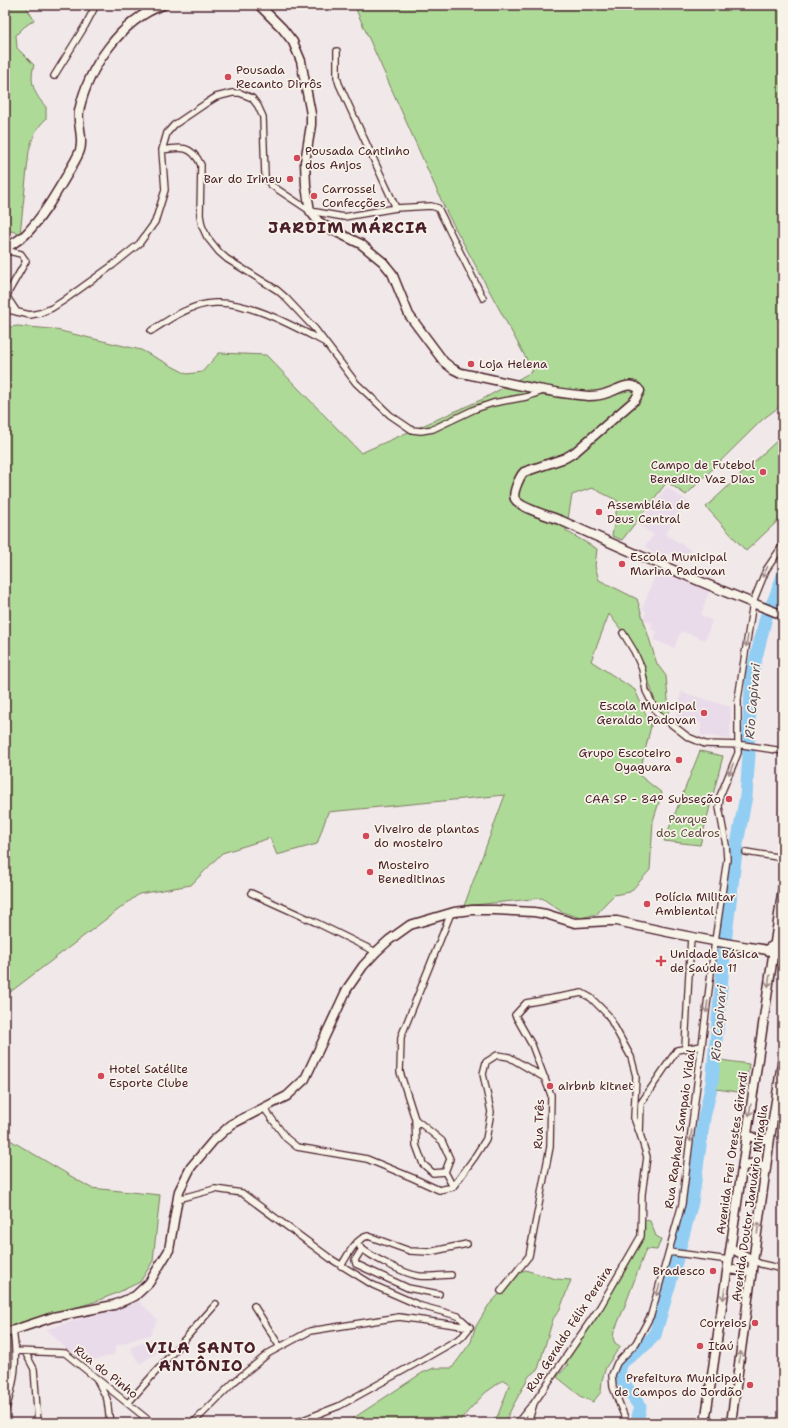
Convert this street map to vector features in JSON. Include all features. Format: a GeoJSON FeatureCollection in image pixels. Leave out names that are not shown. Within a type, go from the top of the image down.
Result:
{"type":"FeatureCollection","features":[{"type":"Feature","properties":{"kind":"street"},"geometry":{"type":"LineString","coordinates":[[54,76],[85,26],[96,5]]}},
{"type":"Feature","properties":{"kind":"street"},"geometry":{"type":"LineString","coordinates":[[5,249],[25,235],[38,219],[57,192],[74,163],[80,151],[81,144],[78,118],[79,111],[86,89],[100,60],[116,37],[127,27],[163,5]]}},
{"type":"Feature","properties":{"kind":"street"},"geometry":{"type":"LineString","coordinates":[[259,5],[282,28],[293,42],[301,61],[311,114],[311,125],[305,162],[306,186],[310,211]]}},
{"type":"Feature","properties":{"kind":"street"},"geometry":{"type":"LineString","coordinates":[[337,51],[337,77],[339,84],[396,208]]}},
{"type":"Feature","properties":{"kind":"street"},"geometry":{"type":"LineString","coordinates":[[5,309],[30,315],[52,308],[114,265],[139,244],[155,222],[165,190],[162,150],[168,133],[174,125],[216,97],[232,92],[240,93],[252,98],[263,117],[265,176],[267,180],[310,211],[318,221],[330,229],[361,244],[383,262],[392,273],[410,315],[437,354],[453,369],[545,390],[591,396],[607,393],[623,386],[632,385],[637,387],[640,391],[635,400],[575,452],[565,458],[524,472],[520,476],[514,495],[516,500],[524,506],[779,614]]}},
{"type":"Feature","properties":{"kind":"street"},"geometry":{"type":"LineString","coordinates":[[162,150],[179,148],[188,150],[194,153],[198,159],[201,165],[202,179],[200,215],[202,226],[207,237],[218,252],[277,290],[285,297],[327,344],[364,391],[390,415],[412,430],[420,431],[432,429],[475,409],[545,390]]}},
{"type":"Feature","properties":{"kind":"street"},"geometry":{"type":"LineString","coordinates":[[310,211],[344,217],[396,208],[431,206],[438,208],[483,298]]}},
{"type":"Feature","properties":{"kind":"street"},"geometry":{"type":"LineString","coordinates":[[5,249],[21,254],[26,262],[7,297],[17,312]]}},
{"type":"Feature","properties":{"kind":"street"},"geometry":{"type":"LineString","coordinates":[[151,331],[184,311],[202,305],[216,303],[232,304],[273,317],[327,344]]}},
{"type":"Feature","properties":{"kind":"street","name":"Rua Raphael Sampaio Vidal"},"geometry":{"type":"LineString","coordinates":[[624,1423],[625,1418],[613,1387],[612,1375],[617,1364],[636,1343],[651,1315],[670,1252],[682,1204],[702,1046],[718,942],[727,859],[719,802],[741,744],[738,698],[753,602],[766,570],[783,545]]}},
{"type":"Feature","properties":{"kind":"street"},"geometry":{"type":"LineString","coordinates":[[623,633],[634,651],[642,669],[646,691],[657,713],[688,737],[705,744],[741,744],[783,751]]}},
{"type":"Feature","properties":{"kind":"street"},"geometry":{"type":"LineString","coordinates":[[746,852],[783,858]]}},
{"type":"Feature","properties":{"kind":"street","name":"Avenida Frei Orestes Girardi"},"geometry":{"type":"LineString","coordinates":[[705,1423],[743,1167],[746,1134],[773,949],[779,936],[783,887]]}},
{"type":"Feature","properties":{"kind":"street"},"geometry":{"type":"LineString","coordinates":[[252,893],[376,952]]}},
{"type":"Feature","properties":{"kind":"street"},"geometry":{"type":"LineString","coordinates":[[5,1333],[53,1317],[114,1304],[135,1296],[149,1283],[169,1250],[179,1190],[191,1167],[213,1141],[232,1124],[287,1096],[305,1079],[347,989],[376,952],[389,940],[410,925],[451,913],[472,910],[534,912],[575,923],[617,921],[718,942],[764,949],[783,947]]}},
{"type":"Feature","properties":{"kind":"street"},"geometry":{"type":"LineString","coordinates":[[445,1172],[433,1173],[423,1164],[416,1145],[415,1120],[400,1072],[401,1037],[451,913]]}},
{"type":"Feature","properties":{"kind":"street"},"geometry":{"type":"LineString","coordinates":[[686,1048],[691,936]]}},
{"type":"Feature","properties":{"kind":"street"},"geometry":{"type":"LineString","coordinates":[[773,949],[783,955]]}},
{"type":"Feature","properties":{"kind":"street","name":"Rua Três"},"geometry":{"type":"LineString","coordinates":[[501,1291],[529,1256],[550,1147],[551,1095],[532,1045],[515,1015],[526,1004],[582,993],[591,998],[608,1016],[631,1057],[636,1076],[634,1118],[640,1134]]}},
{"type":"Feature","properties":{"kind":"street","name":"Rua Geraldo Félix Pereira"},"geometry":{"type":"LineString","coordinates":[[528,1423],[534,1403],[600,1307],[641,1236],[642,1194],[647,1157],[640,1134],[641,1103],[677,1050],[702,1046]]}},
{"type":"Feature","properties":{"kind":"street"},"geometry":{"type":"LineString","coordinates":[[264,1108],[286,1138],[297,1147],[367,1159],[439,1190],[453,1187],[486,1139],[491,1112],[482,1074],[486,1062],[497,1055],[509,1058],[545,1078]]}},
{"type":"Feature","properties":{"kind":"street","name":"Avenida Doutor Januário Miraglia"},"geometry":{"type":"LineString","coordinates":[[731,1423],[770,1138],[781,1088],[783,1057]]}},
{"type":"Feature","properties":{"kind":"street"},"geometry":{"type":"LineString","coordinates":[[415,1120],[442,1141],[450,1159],[445,1172],[453,1187]]}},
{"type":"Feature","properties":{"kind":"street"},"geometry":{"type":"LineString","coordinates":[[746,1134],[758,1140],[770,1138]]}},
{"type":"Feature","properties":{"kind":"street"},"geometry":{"type":"LineString","coordinates":[[743,1167],[755,1163],[766,1169]]}},
{"type":"Feature","properties":{"kind":"street"},"geometry":{"type":"LineString","coordinates":[[178,1199],[215,1189],[242,1193],[324,1254],[373,1285],[420,1306],[458,1316],[470,1327]]}},
{"type":"Feature","properties":{"kind":"street"},"geometry":{"type":"LineString","coordinates":[[342,1266],[356,1244],[363,1237],[368,1236],[410,1251],[429,1252],[466,1244]]}},
{"type":"Feature","properties":{"kind":"street"},"geometry":{"type":"LineString","coordinates":[[356,1244],[362,1249],[388,1263],[412,1274],[421,1276],[451,1275]]}},
{"type":"Feature","properties":{"kind":"street"},"geometry":{"type":"LineString","coordinates":[[731,1248],[761,1264],[783,1269]]}},
{"type":"Feature","properties":{"kind":"street"},"geometry":{"type":"LineString","coordinates":[[362,1249],[355,1260],[356,1264],[408,1288],[439,1294]]}},
{"type":"Feature","properties":{"kind":"street"},"geometry":{"type":"LineString","coordinates":[[670,1252],[729,1260]]}},
{"type":"Feature","properties":{"kind":"street"},"geometry":{"type":"LineString","coordinates":[[728,1269],[752,1272]]}},
{"type":"Feature","properties":{"kind":"street"},"geometry":{"type":"LineString","coordinates":[[128,1403],[216,1304]]}},
{"type":"Feature","properties":{"kind":"street"},"geometry":{"type":"LineString","coordinates":[[254,1306],[280,1347]]}},
{"type":"Feature","properties":{"kind":"street"},"geometry":{"type":"LineString","coordinates":[[193,1423],[234,1382],[269,1353],[310,1331],[399,1317],[470,1327]]}},
{"type":"Feature","properties":{"kind":"street"},"geometry":{"type":"LineString","coordinates":[[295,1423],[339,1406],[462,1337],[470,1327]]}},
{"type":"Feature","properties":{"kind":"street"},"geometry":{"type":"LineString","coordinates":[[5,1411],[12,1391],[16,1351],[13,1330]]}},
{"type":"Feature","properties":{"kind":"street","name":"Rua do Pinho"},"geometry":{"type":"LineString","coordinates":[[16,1351],[65,1353],[152,1423]]}},
{"type":"Feature","properties":{"kind":"street"},"geometry":{"type":"LineString","coordinates":[[24,1352],[34,1369],[38,1423]]}},
{"type":"Feature","properties":{"kind":"street"},"geometry":{"type":"LineString","coordinates":[[96,1378],[106,1399],[110,1423]]}},
{"type":"Feature","properties":{"kind":"street"},"geometry":{"type":"LineString","coordinates":[[517,1423],[534,1403]]}},
{"type":"Feature","properties":{"kind":"shaded area"},"geometry":{"type":"Polygon","coordinates":[[[667,487],[688,502],[665,534],[691,550],[686,560],[671,554],[655,555],[645,546],[654,535],[637,524],[667,487]]]}},
{"type":"Feature","properties":{"kind":"shaded area"},"geometry":{"type":"Polygon","coordinates":[[[657,570],[709,591],[701,615],[712,621],[705,640],[681,631],[674,648],[654,640],[657,632],[651,629],[652,623],[643,620],[646,611],[642,609],[657,570]]]}},
{"type":"Feature","properties":{"kind":"shaded area","name":"Escola Municipal Geraldo Padovan"},"geometry":{"type":"Polygon","coordinates":[[[681,692],[731,707],[730,739],[701,735],[701,723],[676,718],[681,692]]]}},
{"type":"Feature","properties":{"kind":"shaded area"},"geometry":{"type":"Polygon","coordinates":[[[139,1301],[157,1320],[151,1334],[116,1346],[114,1355],[98,1359],[82,1360],[65,1348],[47,1329],[139,1301]]]}},
{"type":"Feature","properties":{"kind":"shaded area"},"geometry":{"type":"Polygon","coordinates":[[[150,1339],[161,1350],[140,1364],[130,1348],[150,1339]]]}},
{"type":"Feature","properties":{"kind":"green space"},"geometry":{"type":"Polygon","coordinates":[[[5,5],[25,5],[34,20],[16,35],[17,48],[34,65],[32,82],[38,97],[46,107],[46,119],[35,133],[29,151],[20,234],[11,231],[5,232],[5,5]]]}},
{"type":"Feature","properties":{"kind":"green space"},"geometry":{"type":"Polygon","coordinates":[[[354,5],[783,5],[783,404],[763,419],[686,495],[667,482],[622,540],[612,536],[618,501],[592,488],[572,495],[566,531],[597,549],[595,566],[599,580],[637,599],[657,664],[666,676],[669,711],[665,716],[658,711],[649,682],[633,645],[609,614],[591,661],[635,690],[651,726],[639,775],[662,793],[653,821],[650,870],[630,892],[614,895],[597,914],[581,918],[562,912],[542,898],[464,906],[505,795],[328,812],[317,844],[277,855],[270,838],[222,853],[191,885],[139,894],[5,996],[5,328],[17,326],[52,329],[141,350],[187,374],[202,372],[219,353],[266,355],[361,453],[483,399],[533,371],[447,213],[354,5]]]}},
{"type":"Feature","properties":{"kind":"green space","name":"Campo de Futebol Benedito Vaz Dias"},"geometry":{"type":"Polygon","coordinates":[[[782,436],[783,516],[746,551],[706,507],[782,436]]]}},
{"type":"Feature","properties":{"kind":"green space","name":"Parque dos Cedros"},"geometry":{"type":"Polygon","coordinates":[[[700,751],[723,756],[700,845],[664,841],[700,751]]]}},
{"type":"Feature","properties":{"kind":"green space"},"geometry":{"type":"Polygon","coordinates":[[[720,1060],[749,1064],[745,1093],[716,1089],[720,1060]]]}},
{"type":"Feature","properties":{"kind":"green space"},"geometry":{"type":"Polygon","coordinates":[[[5,1137],[91,1188],[160,1195],[153,1261],[140,1282],[94,1302],[5,1329],[5,1137]]]}},
{"type":"Feature","properties":{"kind":"green space"},"geometry":{"type":"Polygon","coordinates":[[[642,1219],[650,1221],[656,1236],[661,1239],[657,1250],[646,1249],[614,1332],[613,1338],[615,1343],[621,1347],[606,1367],[602,1380],[601,1392],[593,1402],[582,1397],[557,1377],[568,1365],[565,1360],[635,1251],[645,1228],[642,1219]]]}},
{"type":"Feature","properties":{"kind":"green space"},"geometry":{"type":"Polygon","coordinates":[[[525,1270],[556,1279],[571,1280],[560,1309],[553,1319],[538,1369],[529,1376],[507,1417],[502,1423],[491,1423],[498,1415],[510,1384],[503,1380],[485,1393],[457,1423],[346,1423],[422,1373],[434,1368],[452,1368],[471,1342],[475,1328],[488,1306],[519,1273],[525,1270]]]}},
{"type":"Feature","properties":{"kind":"waterway","name":"Rio Capivari"},"geometry":{"type":"LineString","coordinates":[[637,1423],[640,1407],[619,1376],[621,1363],[645,1345],[655,1335],[692,1202],[704,1118],[712,1083],[726,935],[737,844],[746,796],[752,674],[766,617],[783,576]]}},
{"type":"Feature","properties":{"kind":"place","name":"Pousada Recanto Dirrôs"},"geometry":{"type":"Point","coordinates":[228,77]}},
{"type":"Feature","properties":{"kind":"place","name":"Pousada Cantinho dos Anjos"},"geometry":{"type":"Point","coordinates":[297,158]}},
{"type":"Feature","properties":{"kind":"place","name":"Bar do Irineu"},"geometry":{"type":"Point","coordinates":[290,179]}},
{"type":"Feature","properties":{"kind":"place","name":"Carrossel Confecções"},"geometry":{"type":"Point","coordinates":[314,196]}},
{"type":"Feature","properties":{"kind":"place","name":"Loja Helena"},"geometry":{"type":"Point","coordinates":[471,364]}},
{"type":"Feature","properties":{"kind":"place","name":"Campo de Futebol Benedito Vaz Dias"},"geometry":{"type":"Point","coordinates":[763,472]}},
{"type":"Feature","properties":{"kind":"place","name":"Assembléia de Deus Central"},"geometry":{"type":"Point","coordinates":[599,512]}},
{"type":"Feature","properties":{"kind":"place","name":"Escola Municipal Marina Padovan"},"geometry":{"type":"Point","coordinates":[622,564]}},
{"type":"Feature","properties":{"kind":"place","name":"Escola Municipal Geraldo Padovan"},"geometry":{"type":"Point","coordinates":[704,713]}},
{"type":"Feature","properties":{"kind":"place","name":"Grupo Escoteiro Oyaguara"},"geometry":{"type":"Point","coordinates":[679,760]}},
{"type":"Feature","properties":{"kind":"place","name":"CAA SP - 84º Subseção"},"geometry":{"type":"Point","coordinates":[729,799]}},
{"type":"Feature","properties":{"kind":"place","name":"Viveiro de plantas do mosteiro"},"geometry":{"type":"Point","coordinates":[366,836]}},
{"type":"Feature","properties":{"kind":"place","name":"Mosteiro Beneditinas"},"geometry":{"type":"Point","coordinates":[370,872]}},
{"type":"Feature","properties":{"kind":"place","name":"Polícia Militar Ambiental"},"geometry":{"type":"Point","coordinates":[647,904]}},
{"type":"Feature","properties":{"kind":"place","name":"Unidade Básica de Saúde 11"},"geometry":{"type":"Point","coordinates":[661,961]}},
{"type":"Feature","properties":{"kind":"place","name":"Hotel Satélite Esporte Clube"},"geometry":{"type":"Point","coordinates":[101,1076]}},
{"type":"Feature","properties":{"kind":"place","name":"airbnb kitnet"},"geometry":{"type":"Point","coordinates":[550,1086]}},
{"type":"Feature","properties":{"kind":"place","name":"Bradesco"},"geometry":{"type":"Point","coordinates":[713,1271]}},
{"type":"Feature","properties":{"kind":"place","name":"Correios"},"geometry":{"type":"Point","coordinates":[755,1323]}},
{"type":"Feature","properties":{"kind":"place","name":"Itaú"},"geometry":{"type":"Point","coordinates":[700,1346]}},
{"type":"Feature","properties":{"kind":"place","name":"Prefeitura Municipal de Campos do Jordão"},"geometry":{"type":"Point","coordinates":[750,1385]}},
{"type":"Feature","properties":{"kind":"district","name":"JARDIM MÁRCIA"},"geometry":{"type":"Point","coordinates":[348,227]}},
{"type":"Feature","properties":{"kind":"district","name":"VILA SANTO ANTÔNIO"},"geometry":{"type":"Point","coordinates":[201,1356]}}]}
